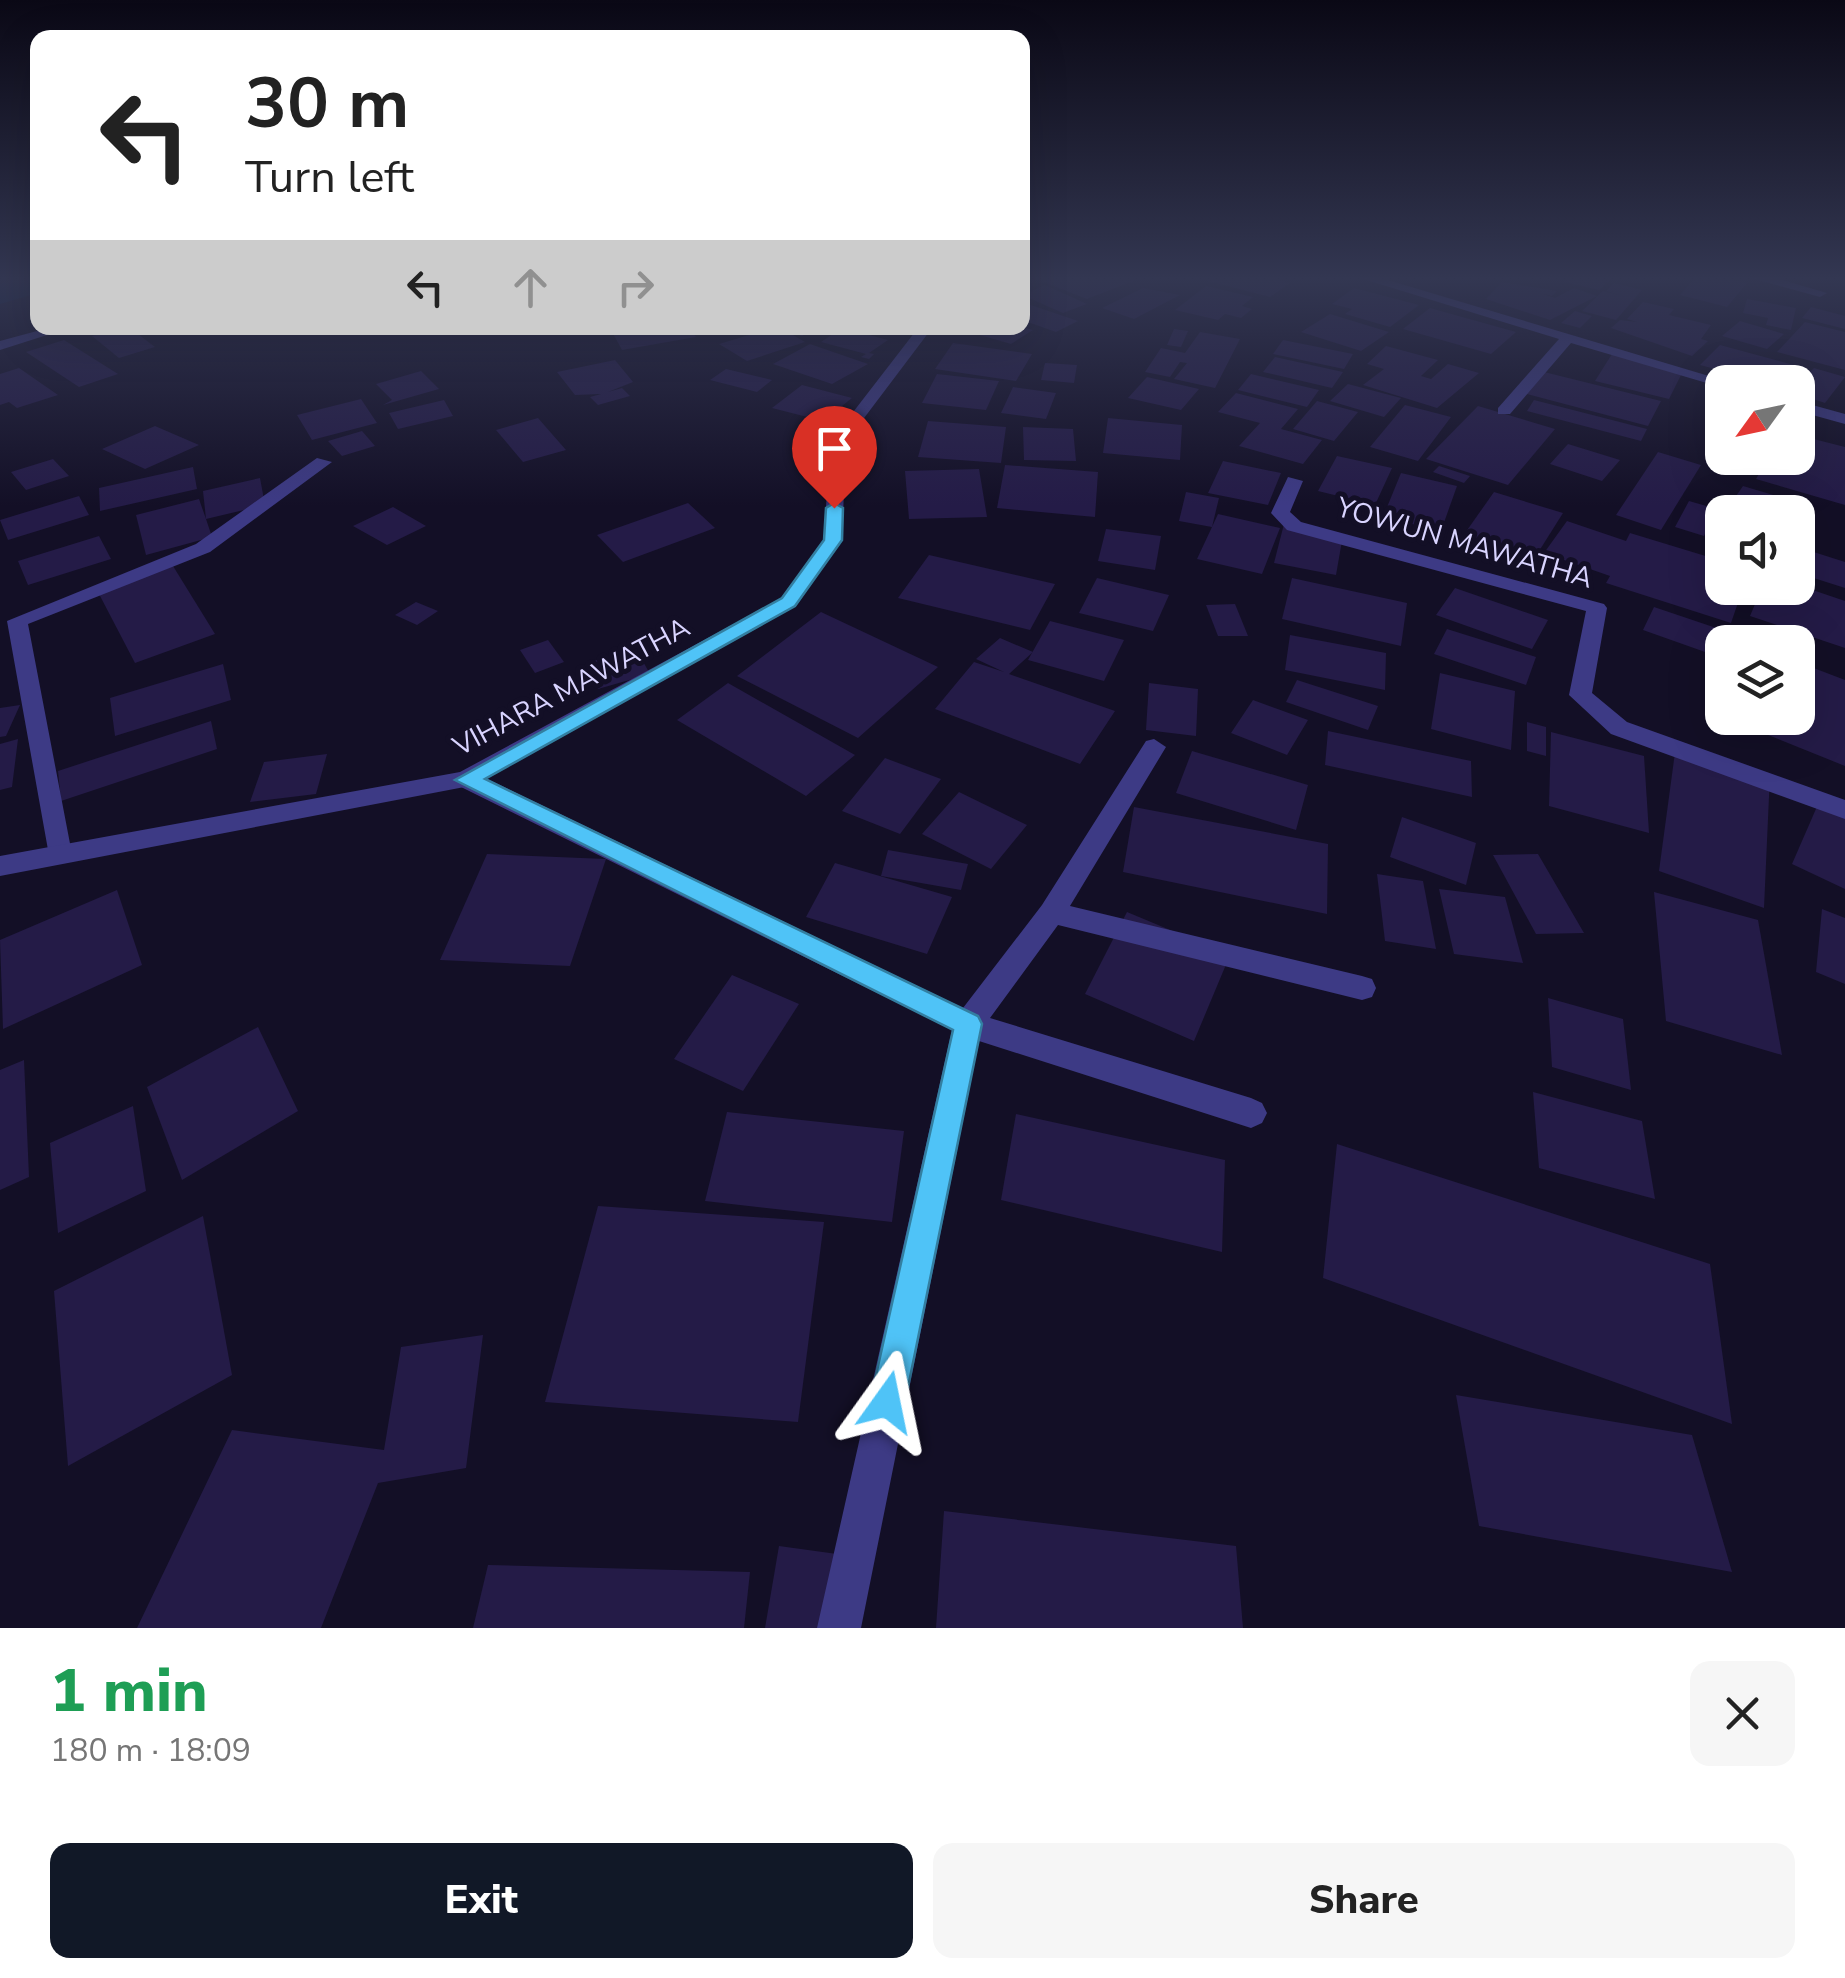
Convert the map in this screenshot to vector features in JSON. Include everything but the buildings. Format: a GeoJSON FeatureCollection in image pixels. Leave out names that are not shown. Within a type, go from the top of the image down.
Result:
{"type":"FeatureCollection","features":[{"type":"Feature","properties":{"kind":"street","name":"VIHARA MAWATHA"},"geometry":{"type":"LineString","coordinates":[[0,866],[466,780],[788,602],[833,540],[838,442],[905,354]]}},
{"type":"Feature","properties":{"kind":"street"},"geometry":{"type":"LineString","coordinates":[[1504,411],[1554,354]]}},
{"type":"Feature","properties":{"kind":"street"},"geometry":{"type":"LineString","coordinates":[[1623,354],[1705,378]]}},
{"type":"Feature","properties":{"kind":"street"},"geometry":{"type":"LineString","coordinates":[[1815,411],[1845,419]]}},
{"type":"Feature","properties":{"kind":"street"},"geometry":{"type":"LineString","coordinates":[[59,854],[17,621],[203,548],[323,462]]}},
{"type":"Feature","properties":{"kind":"street","name":"YOWUN MAWATHA"},"geometry":{"type":"LineString","coordinates":[[1294,480],[1280,513],[1294,526],[1597,608],[1580,696],[1619,728],[1845,810]]}},
{"type":"Feature","properties":{"kind":"street"},"geometry":{"type":"LineString","coordinates":[[839,1628],[968,1024],[1052,913],[1154,747]]}},
{"type":"Feature","properties":{"kind":"street"},"geometry":{"type":"LineString","coordinates":[[466,780],[968,1024],[1251,1113]]}},
{"type":"Feature","properties":{"kind":"street"},"geometry":{"type":"LineString","coordinates":[[1052,913],[1362,988]]}},
{"type":"Feature","properties":{"kind":"route"},"geometry":{"type":"LineString","coordinates":[[834,508],[833,540],[788,602],[466,780],[968,1024],[887,1402]]}}]}
